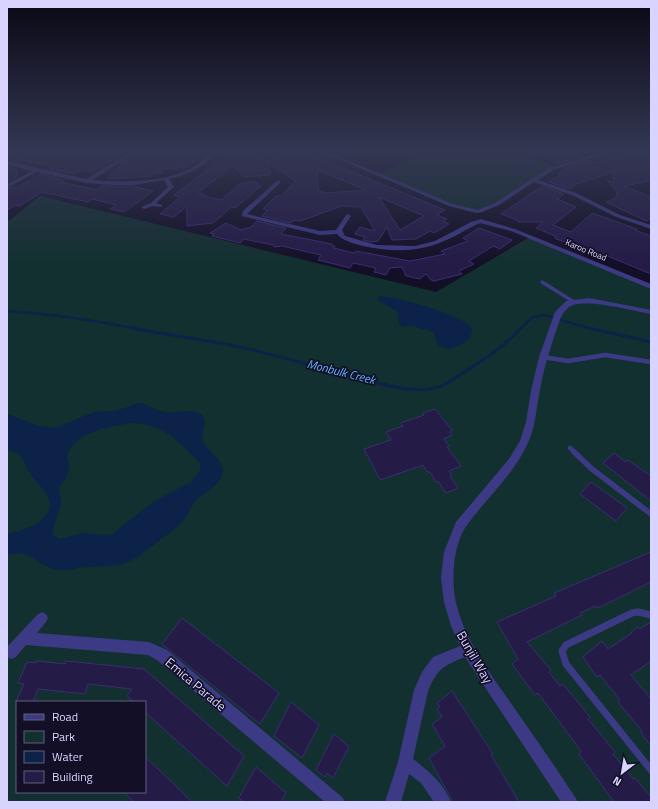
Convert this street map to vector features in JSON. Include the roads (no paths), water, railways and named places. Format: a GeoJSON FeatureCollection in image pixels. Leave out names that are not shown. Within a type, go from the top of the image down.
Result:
{"type":"FeatureCollection","features":[{"type":"Feature","properties":{"kind":"street"},"geometry":{"type":"LineString","coordinates":[[144,207],[153,204],[168,190]]}},
{"type":"Feature","properties":{"kind":"street"},"geometry":{"type":"LineString","coordinates":[[269,190],[245,212],[244,216],[320,233],[339,232],[345,238],[383,247],[402,249],[431,245],[461,228],[487,220],[497,204]]}},
{"type":"Feature","properties":{"kind":"street"},"geometry":{"type":"LineString","coordinates":[[414,190],[451,205],[470,216]]}},
{"type":"Feature","properties":{"kind":"street"},"geometry":{"type":"LineString","coordinates":[[461,228],[470,216],[470,213],[497,204],[518,190]]}},
{"type":"Feature","properties":{"kind":"street"},"geometry":{"type":"LineString","coordinates":[[562,190],[574,194],[618,216],[651,227]]}},
{"type":"Feature","properties":{"kind":"street"},"geometry":{"type":"LineString","coordinates":[[153,204],[160,206]]}},
{"type":"Feature","properties":{"kind":"street"},"geometry":{"type":"LineString","coordinates":[[451,205],[478,211]]}},
{"type":"Feature","properties":{"kind":"street","name":"Karoo Road"},"geometry":{"type":"LineString","coordinates":[[478,211],[513,230]]}},
{"type":"Feature","properties":{"kind":"street"},"geometry":{"type":"LineString","coordinates":[[339,232],[340,227],[348,216]]}},
{"type":"Feature","properties":{"kind":"street","name":"Karoo Road"},"geometry":{"type":"LineString","coordinates":[[470,216],[480,221],[513,230],[651,287]]}},
{"type":"Feature","properties":{"kind":"street"},"geometry":{"type":"LineString","coordinates":[[574,302],[595,301],[651,312]]}},
{"type":"Feature","properties":{"kind":"street","name":"Bunjil Way"},"geometry":{"type":"LineString","coordinates":[[570,802],[468,649],[458,631],[448,599],[446,573],[450,548],[460,526],[513,462],[524,442],[531,422],[535,391],[543,357],[553,325],[559,312],[574,302]]}},
{"type":"Feature","properties":{"kind":"street"},"geometry":{"type":"LineString","coordinates":[[11,652],[42,618]]}},
{"type":"Feature","properties":{"kind":"street","name":"Emica Parade"},"geometry":{"type":"LineString","coordinates":[[24,638],[109,645],[149,649],[155,651],[337,802]]}},
{"type":"Feature","properties":{"kind":"street"},"geometry":{"type":"LineString","coordinates":[[394,802],[405,762],[421,690],[427,677],[438,662],[468,649]]}},
{"type":"Feature","properties":{"kind":"street"},"geometry":{"type":"LineString","coordinates":[[405,762],[426,778],[443,802]]}},
{"type":"Feature","properties":{"kind":"lane"},"geometry":{"type":"LineString","coordinates":[[542,282],[574,302]]}},
{"type":"Feature","properties":{"kind":"lane"},"geometry":{"type":"LineString","coordinates":[[543,357],[568,361],[606,355],[651,362]]}},
{"type":"Feature","properties":{"kind":"lane"},"geometry":{"type":"LineString","coordinates":[[570,448],[592,469],[651,514]]}},
{"type":"Feature","properties":{"kind":"lane"},"geometry":{"type":"LineString","coordinates":[[651,615],[638,612],[632,613],[566,645],[563,647],[561,652],[566,664],[651,770]]}},
{"type":"Feature","properties":{"kind":"water"},"geometry":{"type":"Polygon","coordinates":[[[380,296],[415,303],[455,317],[465,322],[472,328],[471,336],[459,346],[454,348],[444,348],[436,342],[435,334],[429,330],[418,328],[414,325],[403,327],[399,324],[398,312],[378,300],[380,296]]]}},
{"type":"Feature","properties":{"kind":"water"},"geometry":{"type":"Polygon","coordinates":[[[142,403],[161,411],[193,411],[202,415],[205,424],[202,438],[205,445],[220,462],[223,471],[222,476],[216,484],[198,498],[179,526],[130,561],[110,566],[58,570],[47,567],[28,555],[16,553],[7,555],[7,534],[31,527],[45,517],[49,511],[50,503],[47,495],[33,478],[21,456],[7,450],[7,414],[39,426],[55,428],[94,412],[116,411],[142,403]],[[132,423],[95,431],[78,440],[72,446],[68,454],[69,471],[59,489],[61,502],[53,535],[60,539],[82,533],[105,535],[112,534],[153,502],[191,482],[200,470],[200,463],[170,435],[162,430],[143,424],[132,423]]]}},
{"type":"Feature","properties":{"kind":"waterway","name":"Monbulk Creek"},"geometry":{"type":"LineString","coordinates":[[7,311],[72,318],[138,329]]}},
{"type":"Feature","properties":{"kind":"waterway","name":"Monbulk Creek"},"geometry":{"type":"LineString","coordinates":[[521,328],[533,317],[544,315],[592,329]]}},
{"type":"Feature","properties":{"kind":"waterway","name":"Monbulk Creek"},"geometry":{"type":"LineString","coordinates":[[133,328],[138,329]]}},
{"type":"Feature","properties":{"kind":"waterway","name":"Monbulk Creek"},"geometry":{"type":"LineString","coordinates":[[138,329],[248,349],[378,383],[420,390],[433,389],[444,385],[494,352],[513,337],[521,328]]}},
{"type":"Feature","properties":{"kind":"waterway","name":"Monbulk Creek"},"geometry":{"type":"LineString","coordinates":[[589,328],[651,342]]}}]}
